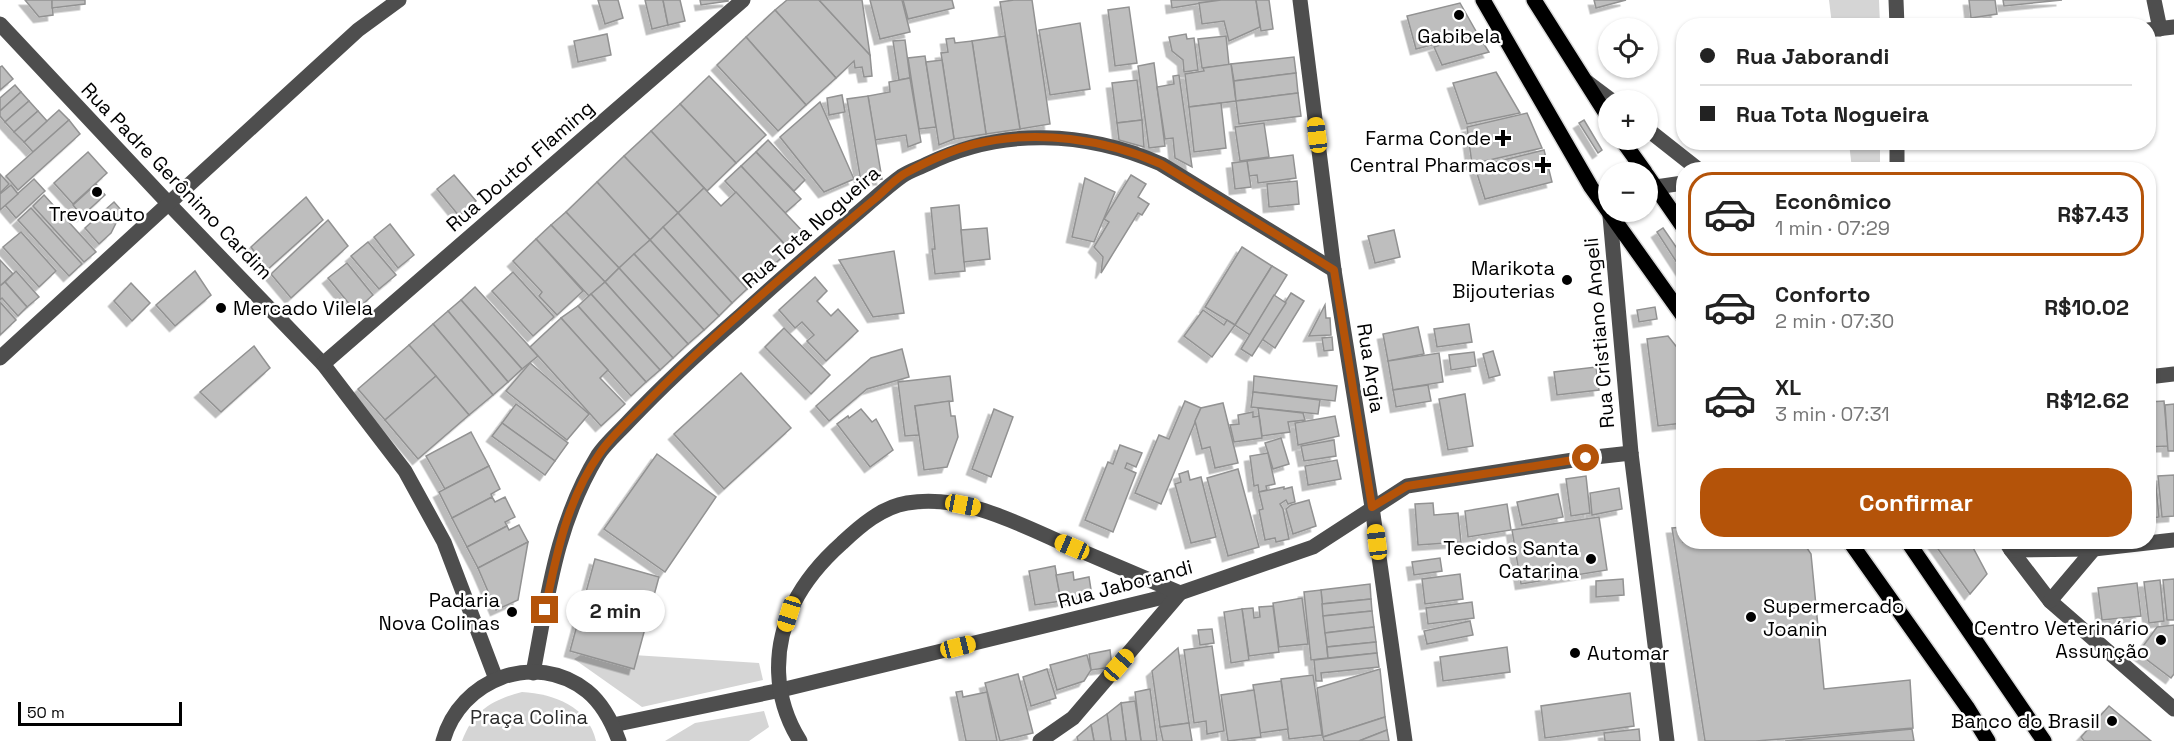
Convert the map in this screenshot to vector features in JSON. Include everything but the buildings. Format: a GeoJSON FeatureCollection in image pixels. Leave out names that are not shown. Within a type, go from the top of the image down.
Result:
{"type":"FeatureCollection","features":[{"type":"Feature","properties":{"kind":"main road"},"geometry":{"type":"LineString","coordinates":[[1483,0],[1598,196]]}},
{"type":"Feature","properties":{"kind":"main road"},"geometry":{"type":"LineString","coordinates":[[1534,0],[1598,102]]}},
{"type":"Feature","properties":{"kind":"main road"},"geometry":{"type":"LineString","coordinates":[[1658,194],[1676,218]]}},
{"type":"Feature","properties":{"kind":"main road"},"geometry":{"type":"LineString","coordinates":[[1618,222],[1676,306]]}},
{"type":"Feature","properties":{"kind":"main road"},"geometry":{"type":"LineString","coordinates":[[1855,549],[1953,687],[1988,741]]}},
{"type":"Feature","properties":{"kind":"main road"},"geometry":{"type":"LineString","coordinates":[[1913,549],[2044,741]]}},
{"type":"Feature","properties":{"kind":"street"},"geometry":{"type":"LineString","coordinates":[[0,358],[358,30],[389,5],[399,0]]}},
{"type":"Feature","properties":{"kind":"street","name":"Rua Doutor Flaming"},"geometry":{"type":"LineString","coordinates":[[323,364],[743,0]]}},
{"type":"Feature","properties":{"kind":"street","name":"Rua Argia"},"geometry":{"type":"LineString","coordinates":[[1300,0],[1334,270],[1372,507],[1405,741]]}},
{"type":"Feature","properties":{"kind":"street"},"geometry":{"type":"LineString","coordinates":[[1896,0],[1897,18]]}},
{"type":"Feature","properties":{"kind":"street"},"geometry":{"type":"LineString","coordinates":[[2154,0],[2161,29]]}},
{"type":"Feature","properties":{"kind":"street","name":"Rua Padre Gerônimo Cardim"},"geometry":{"type":"LineString","coordinates":[[0,24],[323,364],[405,471],[444,542],[496,679]]}},
{"type":"Feature","properties":{"kind":"street"},"geometry":{"type":"LineString","coordinates":[[1584,80],[1598,90]]}},
{"type":"Feature","properties":{"kind":"street","name":"Rua Tota Nogueira"},"geometry":{"type":"LineString","coordinates":[[533,673],[557,548],[575,497],[600,453],[674,375],[803,259],[903,175],[946,154],[975,144],[1009,139],[1043,138],[1106,145],[1134,152],[1161,164],[1334,270]]}},
{"type":"Feature","properties":{"kind":"street"},"geometry":{"type":"LineString","coordinates":[[1658,138],[1689,162]]}},
{"type":"Feature","properties":{"kind":"street"},"geometry":{"type":"LineString","coordinates":[[1658,182],[1676,183]]}},
{"type":"Feature","properties":{"kind":"street","name":"Rua Cristiano Angeli"},"geometry":{"type":"LineString","coordinates":[[1614,222],[1631,453],[1668,741]]}},
{"type":"Feature","properties":{"kind":"street"},"geometry":{"type":"LineString","coordinates":[[2156,376],[2174,374]]}},
{"type":"Feature","properties":{"kind":"street","name":"Rua Jaborandi"},"geometry":{"type":"LineString","coordinates":[[613,725],[780,690],[1180,593],[1312,547],[1407,486],[1631,453]]}},
{"type":"Feature","properties":{"kind":"street"},"geometry":{"type":"LineString","coordinates":[[801,741],[793,729],[780,690],[777,667],[781,640],[789,614],[799,593],[821,562],[879,513],[906,503],[941,501],[985,510],[1180,593],[1073,718],[1040,741]]}},
{"type":"Feature","properties":{"kind":"street"},"geometry":{"type":"LineString","coordinates":[[2156,542],[2174,540]]}},
{"type":"Feature","properties":{"kind":"street"},"geometry":{"type":"LineString","coordinates":[[2011,549],[2050,601],[2174,708]]}},
{"type":"Feature","properties":{"kind":"street"},"geometry":{"type":"LineString","coordinates":[[2050,601],[2094,549]]}},
{"type":"Feature","properties":{"kind":"street"},"geometry":{"type":"LineString","coordinates":[[443,741],[459,708],[476,691],[496,679],[519,673],[547,673],[568,680],[586,691],[602,706],[619,741]]}},
{"type":"Feature","properties":{"kind":"green space"},"geometry":{"type":"Polygon","coordinates":[[[1829,0],[1879,0],[1880,18],[1831,18],[1829,0]]]}},
{"type":"Feature","properties":{"kind":"green space"},"geometry":{"type":"Polygon","coordinates":[[[1850,150],[1880,150],[1880,162],[1851,162],[1850,150]]]}},
{"type":"Feature","properties":{"kind":"green space"},"geometry":{"type":"Polygon","coordinates":[[[586,652],[759,663],[763,680],[642,707],[574,659],[586,652]]]}},
{"type":"Feature","properties":{"kind":"green space","name":"Praça Colina"},"geometry":{"type":"Polygon","coordinates":[[[522,692],[546,696],[568,704],[586,719],[596,741],[462,741],[472,722],[485,708],[522,692]]]}},
{"type":"Feature","properties":{"kind":"green space"},"geometry":{"type":"Polygon","coordinates":[[[764,711],[769,727],[749,741],[665,741],[695,723],[764,711]]]}},
{"type":"Feature","properties":{"kind":"place","name":"Gabibela"},"geometry":{"type":"Point","coordinates":[1459,15]}},
{"type":"Feature","properties":{"kind":"place","name":"Farma Conde"},"geometry":{"type":"Point","coordinates":[1503,138]}},
{"type":"Feature","properties":{"kind":"place","name":"Central Pharmacos"},"geometry":{"type":"Point","coordinates":[1543,165]}},
{"type":"Feature","properties":{"kind":"place","name":"Trevoauto"},"geometry":{"type":"Point","coordinates":[97,192]}},
{"type":"Feature","properties":{"kind":"place","name":"Marikota Bijouterias"},"geometry":{"type":"Point","coordinates":[1567,280]}},
{"type":"Feature","properties":{"kind":"place","name":"Mercado Vilela"},"geometry":{"type":"Point","coordinates":[221,308]}},
{"type":"Feature","properties":{"kind":"place","name":"Tecidos Santa Catarina"},"geometry":{"type":"Point","coordinates":[1591,559]}},
{"type":"Feature","properties":{"kind":"place","name":"Padaria Nova Colinas"},"geometry":{"type":"Point","coordinates":[512,612]}},
{"type":"Feature","properties":{"kind":"place","name":"Supermercado Joanin"},"geometry":{"type":"Point","coordinates":[1751,617]}},
{"type":"Feature","properties":{"kind":"place","name":"Centro Veterinário Assunção"},"geometry":{"type":"Point","coordinates":[2161,640]}},
{"type":"Feature","properties":{"kind":"place","name":"Automar"},"geometry":{"type":"Point","coordinates":[1575,653]}},
{"type":"Feature","properties":{"kind":"place","name":"Banco do Brasil"},"geometry":{"type":"Point","coordinates":[2112,721]}},
{"type":"Feature","properties":{"kind":"route"},"geometry":{"type":"LineString","coordinates":[[545,610],[557,548],[575,497],[600,453],[637,413],[674,375],[768,290],[903,175],[946,154],[992,141],[1043,138],[1074,140],[1134,152],[1161,164],[1334,270],[1372,507],[1407,486],[1440,479],[1586,458]]}}]}
